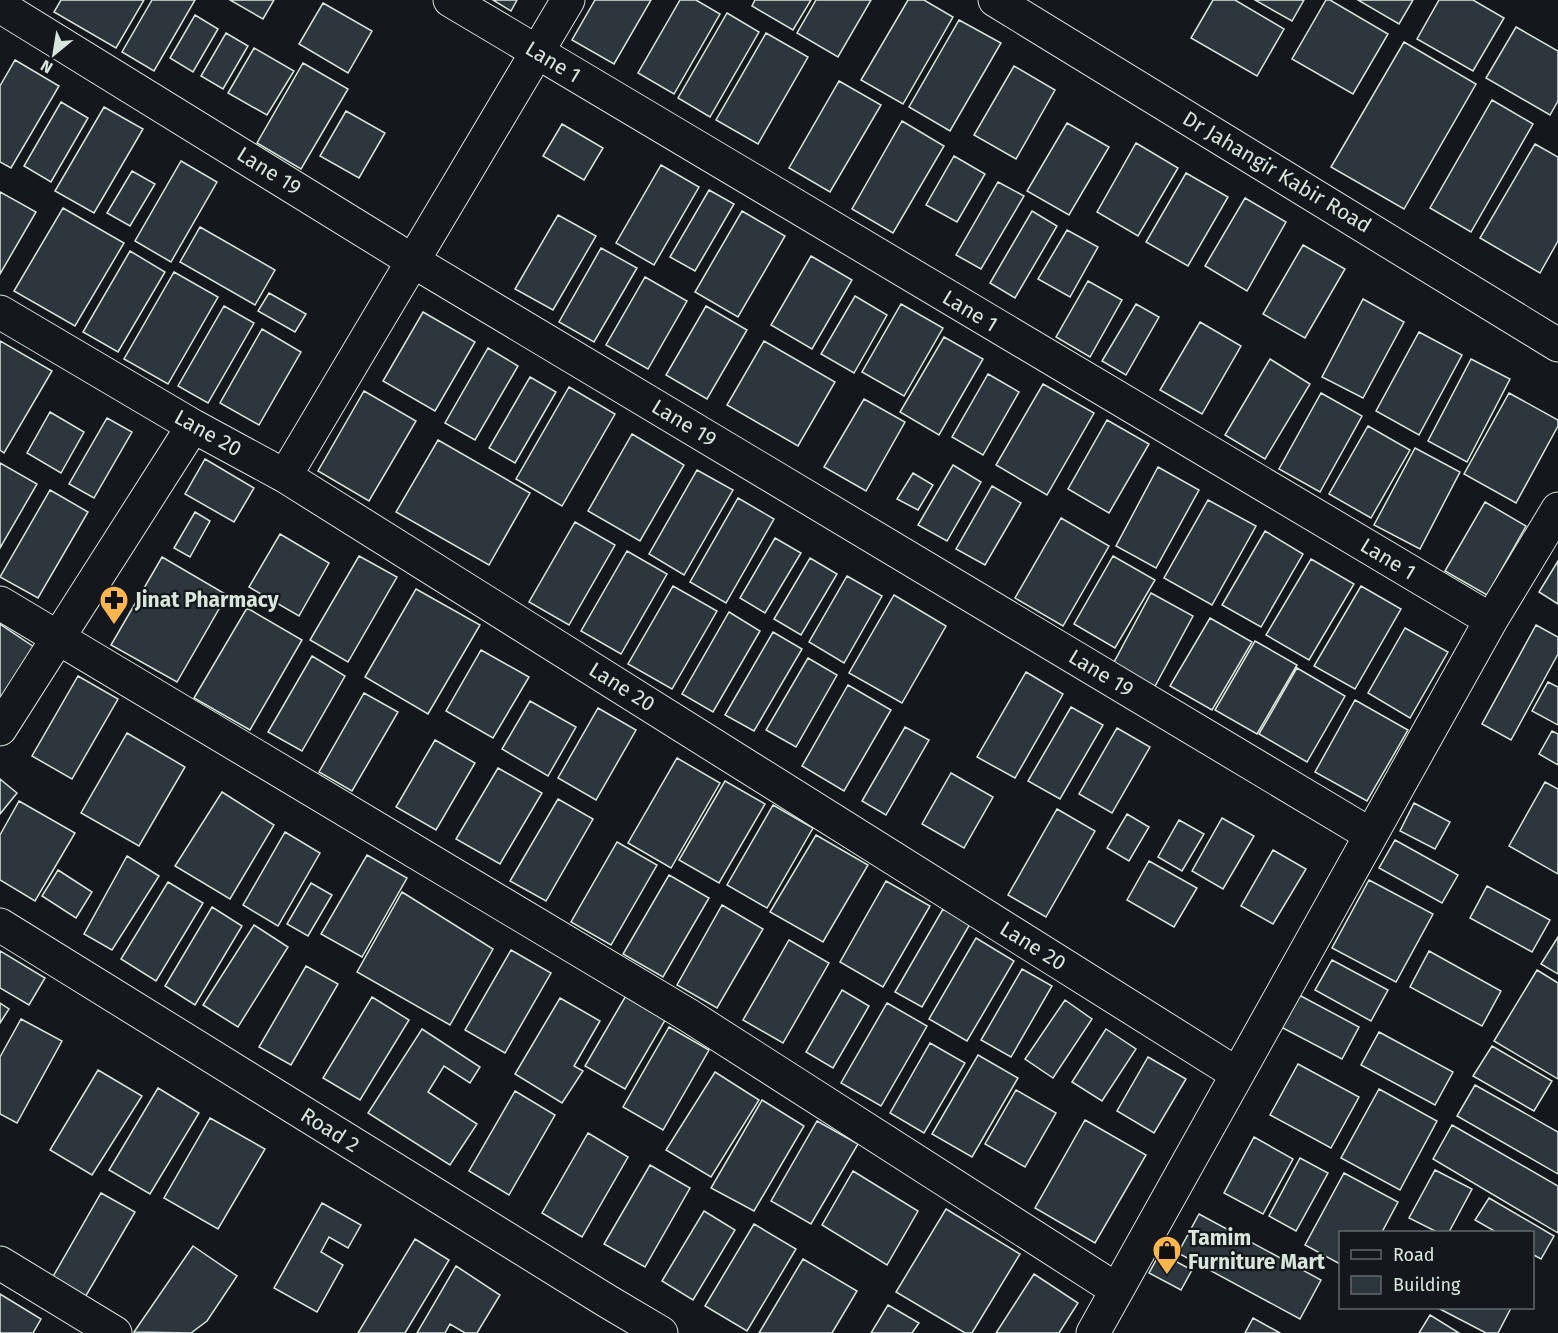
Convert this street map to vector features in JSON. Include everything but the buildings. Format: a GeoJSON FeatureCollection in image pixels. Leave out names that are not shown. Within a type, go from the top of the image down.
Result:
{"type":"FeatureCollection","features":[{"type":"Feature","properties":{"kind":"street","name":"Lane 1"},"geometry":{"type":"LineString","coordinates":[[450,0],[1491,620]]}},
{"type":"Feature","properties":{"kind":"street"},"geometry":{"type":"LineString","coordinates":[[285,476],[568,0]]}},
{"type":"Feature","properties":{"kind":"street","name":"Dr Jahangir Kabir Road"},"geometry":{"type":"LineString","coordinates":[[995,0],[1558,345]]}},
{"type":"Feature","properties":{"kind":"street","name":"Lane 19"},"geometry":{"type":"LineString","coordinates":[[0,6],[413,261],[1371,836]]}},
{"type":"Feature","properties":{"kind":"street","name":"Lane 20"},"geometry":{"type":"LineString","coordinates":[[0,312],[193,426],[285,476],[1237,1074]]}},
{"type":"Feature","properties":{"kind":"street"},"geometry":{"type":"LineString","coordinates":[[0,729],[193,426]]}},
{"type":"Feature","properties":{"kind":"street"},"geometry":{"type":"LineString","coordinates":[[1093,1333],[1491,620],[1558,509]]}},
{"type":"Feature","properties":{"kind":"street"},"geometry":{"type":"LineString","coordinates":[[0,603],[688,1015],[1117,1290]]}},
{"type":"Feature","properties":{"kind":"street","name":"Road 2"},"geometry":{"type":"LineString","coordinates":[[0,925],[661,1333]]}},
{"type":"Feature","properties":{"kind":"street"},"geometry":{"type":"LineString","coordinates":[[0,1263],[115,1333]]}},
{"type":"Feature","properties":{"kind":"place","name":"Jinat Pharmacy"},"geometry":{"type":"Point","coordinates":[114,626]}},
{"type":"Feature","properties":{"kind":"place","name":"Tamim Furniture Mart"},"geometry":{"type":"Point","coordinates":[1167,1276]}}]}
